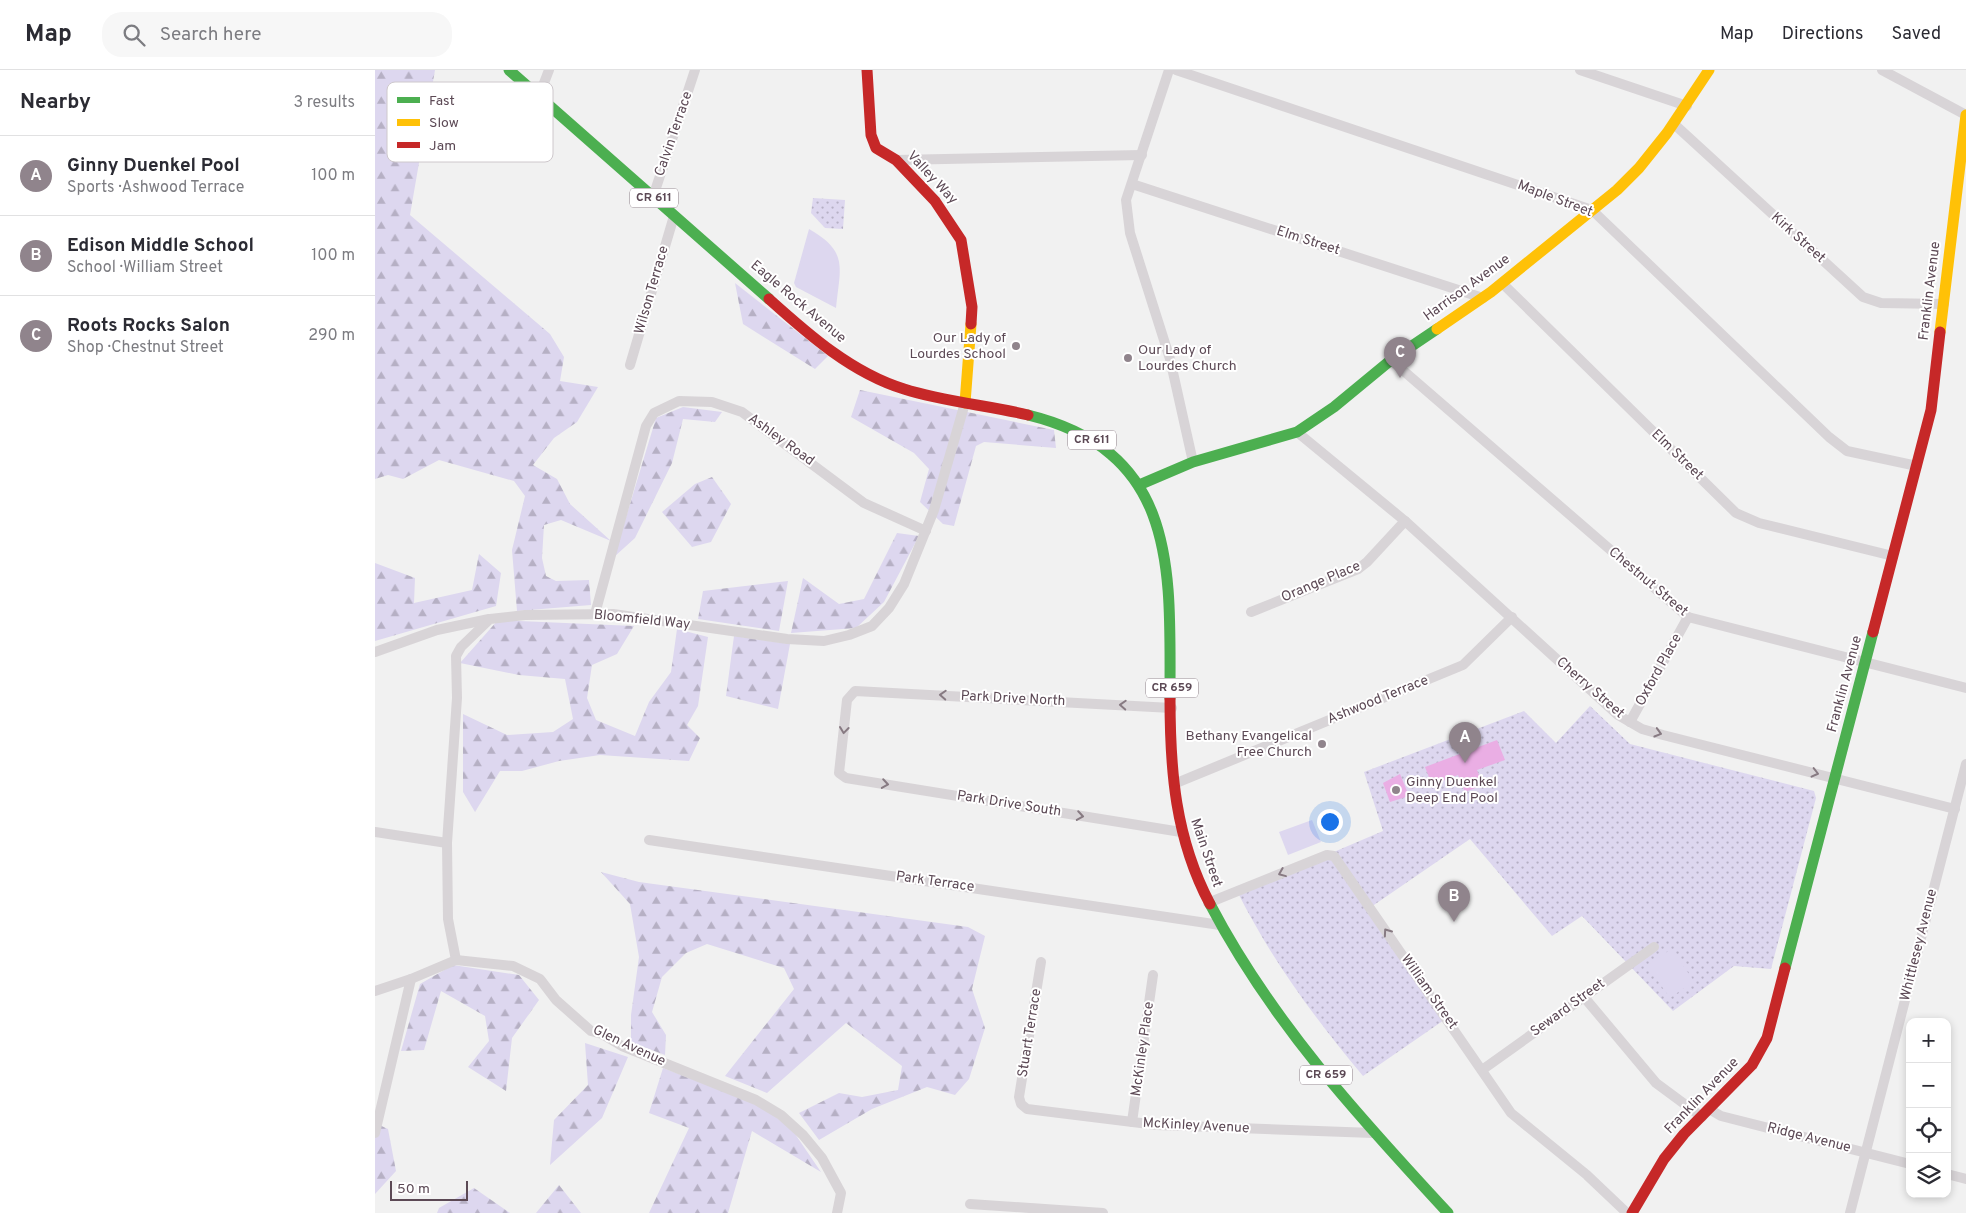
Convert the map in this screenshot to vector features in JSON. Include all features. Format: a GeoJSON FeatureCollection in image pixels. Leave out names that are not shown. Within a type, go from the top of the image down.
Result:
{"type":"FeatureCollection","features":[{"type":"Feature","properties":{"kind":"street","name":"Eagle Rock Avenue"},"geometry":{"type":"LineString","coordinates":[[509,70],[523,82]]}},
{"type":"Feature","properties":{"kind":"street"},"geometry":{"type":"LineString","coordinates":[[544,82],[549,70]]}},
{"type":"Feature","properties":{"kind":"street","name":"Calvin Terrace"},"geometry":{"type":"LineString","coordinates":[[653,197],[695,70]]}},
{"type":"Feature","properties":{"kind":"street","name":"Valley Way"},"geometry":{"type":"LineString","coordinates":[[867,70],[871,135],[876,148],[896,160],[944,211],[961,240],[972,307],[965,403]]}},
{"type":"Feature","properties":{"kind":"street"},"geometry":{"type":"LineString","coordinates":[[1139,485],[1193,462],[1170,359],[1127,216],[1126,200],[1169,70]]}},
{"type":"Feature","properties":{"kind":"street","name":"Maple Street"},"geometry":{"type":"LineString","coordinates":[[1175,70],[1593,210],[1847,451],[1917,466]]}},
{"type":"Feature","properties":{"kind":"street"},"geometry":{"type":"LineString","coordinates":[[1580,70],[1687,106]]}},
{"type":"Feature","properties":{"kind":"street","name":"Harrison Avenue"},"geometry":{"type":"LineString","coordinates":[[1193,462],[1297,432],[1334,407],[1391,360],[1483,298],[1593,210],[1639,168],[1687,106],[1709,70]]}},
{"type":"Feature","properties":{"kind":"street"},"geometry":{"type":"LineString","coordinates":[[1882,70],[1966,115]]}},
{"type":"Feature","properties":{"kind":"street","name":"Eagle Rock Avenue"},"geometry":{"type":"LineString","coordinates":[[553,108],[799,326],[848,362],[884,382],[906,390],[1037,417],[1061,424],[1082,433],[1118,460],[1139,485]]}},
{"type":"Feature","properties":{"kind":"street","name":"Franklin Avenue"},"geometry":{"type":"LineString","coordinates":[[1634,1212],[1664,1159],[1684,1134],[1753,1065],[1767,1038],[1931,410],[1966,115]]}},
{"type":"Feature","properties":{"kind":"street","name":"Kirk Street"},"geometry":{"type":"LineString","coordinates":[[1673,124],[1863,297],[1881,303],[1944,304]]}},
{"type":"Feature","properties":{"kind":"street"},"geometry":{"type":"LineString","coordinates":[[896,160],[1142,155]]}},
{"type":"Feature","properties":{"kind":"street","name":"Elm Street"},"geometry":{"type":"LineString","coordinates":[[1132,184],[1483,298]]}},
{"type":"Feature","properties":{"kind":"street","name":"Wilson Terrace"},"geometry":{"type":"LineString","coordinates":[[630,365],[674,216]]}},
{"type":"Feature","properties":{"kind":"street","name":"Elm Street"},"geometry":{"type":"LineString","coordinates":[[1502,283],[1736,513],[1759,523],[1893,556]]}},
{"type":"Feature","properties":{"kind":"street","name":"Chestnut Street"},"geometry":{"type":"LineString","coordinates":[[1391,360],[1688,617],[1966,688]]}},
{"type":"Feature","properties":{"kind":"street","name":"Ashley Road"},"geometry":{"type":"LineString","coordinates":[[595,614],[646,426],[653,413],[679,401],[712,402],[742,412],[864,503],[926,531]]}},
{"type":"Feature","properties":{"kind":"street","name":"Bloomfield Way"},"geometry":{"type":"LineString","coordinates":[[375,652],[437,630],[490,619],[525,615],[613,614],[787,639],[824,640],[849,635],[872,626],[889,608],[905,584],[934,510],[965,403]]}},
{"type":"Feature","properties":{"kind":"street","name":"Cherry Street"},"geometry":{"type":"LineString","coordinates":[[1297,432],[1405,521],[1618,715],[1642,729],[1955,809]]}},
{"type":"Feature","properties":{"kind":"street","name":"Main Street"},"geometry":{"type":"LineString","coordinates":[[1139,485],[1156,516],[1167,556],[1174,784],[1181,832],[1209,903],[1240,961],[1276,1014],[1373,1133],[1448,1213]]}},
{"type":"Feature","properties":{"kind":"street","name":"Orange Place"},"geometry":{"type":"LineString","coordinates":[[1251,612],[1358,569],[1367,562],[1405,521]]}},
{"type":"Feature","properties":{"kind":"street","name":"Ashwood Terrace"},"geometry":{"type":"LineString","coordinates":[[1174,784],[1463,666],[1511,617]]}},
{"type":"Feature","properties":{"kind":"street","name":"Oxford Place"},"geometry":{"type":"LineString","coordinates":[[1630,722],[1688,617]]}},
{"type":"Feature","properties":{"kind":"street"},"geometry":{"type":"LineString","coordinates":[[375,991],[411,980],[455,960],[448,918],[447,843],[457,698],[455,656],[475,632],[490,619]]}},
{"type":"Feature","properties":{"kind":"street","name":"Park Drive North"},"geometry":{"type":"LineString","coordinates":[[839,773],[847,700],[855,690],[1172,708]]}},
{"type":"Feature","properties":{"kind":"street","name":"Whittlesey Avenue"},"geometry":{"type":"LineString","coordinates":[[1850,1213],[1867,1152],[1922,927],[1966,764]]}},
{"type":"Feature","properties":{"kind":"street","name":"Park Drive South"},"geometry":{"type":"LineString","coordinates":[[839,773],[846,778],[1181,832]]}},
{"type":"Feature","properties":{"kind":"street"},"geometry":{"type":"LineString","coordinates":[[375,832],[447,843]]}},
{"type":"Feature","properties":{"kind":"street","name":"Park Terrace"},"geometry":{"type":"LineString","coordinates":[[649,840],[1220,924]]}},
{"type":"Feature","properties":{"kind":"street","name":"William Street"},"geometry":{"type":"LineString","coordinates":[[1209,903],[1327,855],[1334,856],[1445,1014],[1511,1113],[1634,1212]]}},
{"type":"Feature","properties":{"kind":"street","name":"Seward Street"},"geometry":{"type":"LineString","coordinates":[[1483,1070],[1654,946]]}},
{"type":"Feature","properties":{"kind":"street","name":"Glen Avenue"},"geometry":{"type":"LineString","coordinates":[[455,960],[513,966],[540,979],[556,1000],[591,1031],[602,1034],[621,1046],[756,1100],[778,1114],[803,1135],[822,1158],[841,1193],[837,1213]]}},
{"type":"Feature","properties":{"kind":"street","name":"Stuart Terrace"},"geometry":{"type":"LineString","coordinates":[[1021,1104],[1019,1097],[1041,962]]}},
{"type":"Feature","properties":{"kind":"street","name":"McKinley Place"},"geometry":{"type":"LineString","coordinates":[[1132,1122],[1153,975]]}},
{"type":"Feature","properties":{"kind":"street"},"geometry":{"type":"LineString","coordinates":[[375,1133],[411,980]]}},
{"type":"Feature","properties":{"kind":"street","name":"Ridge Avenue"},"geometry":{"type":"LineString","coordinates":[[1584,997],[1656,1083],[1706,1113],[1906,1163]]}},
{"type":"Feature","properties":{"kind":"street","name":"McKinley Avenue"},"geometry":{"type":"LineString","coordinates":[[1021,1104],[1027,1109],[1157,1125],[1373,1133]]}},
{"type":"Feature","properties":{"kind":"street"},"geometry":{"type":"LineString","coordinates":[[1951,1175],[1966,1178]]}},
{"type":"Feature","properties":{"kind":"street"},"geometry":{"type":"LineString","coordinates":[[971,1204],[1103,1213]]}},
{"type":"Feature","properties":{"kind":"green space"},"geometry":{"type":"Polygon","coordinates":[[[375,70],[435,70],[433,82],[387,82],[387,162],[419,162],[410,215],[550,334],[564,357],[560,381],[598,387],[577,422],[554,438],[533,465],[557,479],[570,504],[611,541],[561,520],[544,525],[542,558],[546,576],[556,581],[589,580],[591,605],[517,611],[512,550],[525,496],[514,481],[439,460],[403,479],[388,475],[375,479],[375,70]]]}},
{"type":"Feature","properties":{"kind":"green space"},"geometry":{"type":"Polygon","coordinates":[[[813,198],[845,200],[843,229],[825,228],[811,213],[813,198]]]}},
{"type":"Feature","properties":{"kind":"green space"},"geometry":{"type":"Polygon","coordinates":[[[809,229],[831,245],[836,253],[840,271],[836,308],[796,287],[794,283],[809,229]]]}},
{"type":"Feature","properties":{"kind":"green space"},"geometry":{"type":"Polygon","coordinates":[[[735,283],[828,356],[815,369],[743,324],[735,283]]]}},
{"type":"Feature","properties":{"kind":"green space"},"geometry":{"type":"Polygon","coordinates":[[[860,390],[1054,430],[1056,448],[984,442],[976,446],[954,526],[943,524],[920,502],[929,469],[914,453],[851,417],[860,390]]]}},
{"type":"Feature","properties":{"kind":"green space"},"geometry":{"type":"Polygon","coordinates":[[[683,407],[722,412],[715,422],[683,419],[672,463],[635,538],[614,557],[656,418],[683,407]]]}},
{"type":"Feature","properties":{"kind":"green space"},"geometry":{"type":"Polygon","coordinates":[[[712,477],[731,504],[711,542],[692,547],[662,512],[695,484],[712,477]]]}},
{"type":"Feature","properties":{"kind":"green space"},"geometry":{"type":"Polygon","coordinates":[[[897,533],[919,536],[884,602],[856,628],[791,633],[803,578],[839,604],[864,599],[897,533]]]}},
{"type":"Feature","properties":{"kind":"green space"},"geometry":{"type":"Polygon","coordinates":[[[479,554],[501,573],[496,606],[375,641],[375,563],[415,578],[414,603],[472,590],[479,554]]]}},
{"type":"Feature","properties":{"kind":"green space"},"geometry":{"type":"Polygon","coordinates":[[[788,581],[779,631],[698,619],[703,591],[788,581]]]}},
{"type":"Feature","properties":{"kind":"green space"},"geometry":{"type":"Polygon","coordinates":[[[498,620],[634,626],[617,654],[592,665],[587,698],[596,720],[635,736],[649,702],[671,672],[677,629],[708,637],[698,706],[687,725],[700,738],[689,761],[600,755],[559,761],[522,771],[500,771],[475,812],[463,792],[463,714],[507,735],[553,732],[573,719],[565,679],[519,675],[460,663],[498,620]]]}},
{"type":"Feature","properties":{"kind":"green space"},"geometry":{"type":"Polygon","coordinates":[[[734,636],[790,644],[778,709],[726,696],[734,636]]]}},
{"type":"Feature","properties":{"kind":"green space"},"geometry":{"type":"Polygon","coordinates":[[[1590,706],[1630,744],[1814,791],[1816,798],[1771,969],[1734,966],[1673,1011],[1582,916],[1552,936],[1470,839],[1371,907],[1447,1018],[1363,1076],[1295,988],[1265,942],[1238,893],[1383,831],[1364,772],[1524,711],[1556,743],[1590,706]]]}},
{"type":"Feature","properties":{"kind":"green space"},"geometry":{"type":"Polygon","coordinates":[[[1312,820],[1321,842],[1288,855],[1279,832],[1312,820]]]}},
{"type":"Feature","properties":{"kind":"green space"},"geometry":{"type":"Polygon","coordinates":[[[601,872],[639,882],[968,927],[985,936],[972,989],[985,1028],[969,1079],[955,1095],[927,1087],[872,1109],[819,1140],[799,1113],[839,1093],[862,1097],[898,1090],[902,1066],[846,1023],[767,1093],[725,1076],[794,989],[784,968],[707,944],[686,953],[662,977],[652,1012],[666,1035],[665,1055],[631,1042],[631,1015],[639,957],[630,904],[601,872]]]}},
{"type":"Feature","properties":{"kind":"green space"},"geometry":{"type":"Polygon","coordinates":[[[1671,949],[1694,981],[1670,998],[1647,966],[1671,949]]]}},
{"type":"Feature","properties":{"kind":"green space"},"geometry":{"type":"Polygon","coordinates":[[[453,965],[519,975],[539,1000],[512,1038],[506,1091],[468,1067],[489,1041],[485,1016],[441,991],[424,1050],[401,1051],[420,984],[453,965]]]}},
{"type":"Feature","properties":{"kind":"green space"},"geometry":{"type":"Polygon","coordinates":[[[585,1043],[628,1057],[602,1118],[550,1165],[554,1120],[588,1085],[585,1043]]]}},
{"type":"Feature","properties":{"kind":"green space"},"geometry":{"type":"Polygon","coordinates":[[[663,1068],[758,1104],[791,1128],[821,1172],[752,1131],[728,1213],[649,1213],[689,1128],[649,1113],[663,1068]]]}},
{"type":"Feature","properties":{"kind":"green space"},"geometry":{"type":"Polygon","coordinates":[[[375,1123],[388,1129],[396,1171],[375,1194],[375,1123]]]}},
{"type":"Feature","properties":{"kind":"green space"},"geometry":{"type":"Polygon","coordinates":[[[559,1185],[581,1213],[536,1213],[559,1185]]]}},
{"type":"Feature","properties":{"kind":"green space"},"geometry":{"type":"Polygon","coordinates":[[[474,1188],[510,1213],[437,1213],[439,1208],[474,1188]]]}},
{"type":"Feature","properties":{"kind":"shaded area"},"geometry":{"type":"Polygon","coordinates":[[[1497,740],[1505,760],[1477,770],[1483,785],[1465,792],[1458,775],[1432,785],[1425,767],[1497,740]]]}},
{"type":"Feature","properties":{"kind":"shaded area","name":"Ginny Duenkel Deep End Pool"},"geometry":{"type":"Polygon","coordinates":[[[1400,774],[1409,796],[1390,802],[1383,783],[1400,774]]]}},
{"type":"Feature","properties":{"kind":"traffic: fast"},"geometry":{"type":"LineString","coordinates":[[509,70],[523,82]]}},
{"type":"Feature","properties":{"kind":"traffic: fast"},"geometry":{"type":"LineString","coordinates":[[553,109],[769,299]]}},
{"type":"Feature","properties":{"kind":"traffic: fast"},"geometry":{"type":"LineString","coordinates":[[1139,485],[1193,462],[1297,432],[1334,407],[1391,360],[1437,329]]}},
{"type":"Feature","properties":{"kind":"traffic: fast"},"geometry":{"type":"LineString","coordinates":[[1028,415],[1077,433],[1114,457],[1139,487],[1156,522],[1165,562],[1169,605],[1170,698]]}},
{"type":"Feature","properties":{"kind":"traffic: fast"},"geometry":{"type":"LineString","coordinates":[[1785,968],[1873,632]]}},
{"type":"Feature","properties":{"kind":"traffic: fast"},"geometry":{"type":"LineString","coordinates":[[1210,904],[1260,988],[1289,1028],[1350,1104],[1448,1213]]}},
{"type":"Feature","properties":{"kind":"traffic: slow"},"geometry":{"type":"LineString","coordinates":[[1437,329],[1491,292],[1617,190],[1639,168],[1667,133],[1709,70]]}},
{"type":"Feature","properties":{"kind":"traffic: slow"},"geometry":{"type":"LineString","coordinates":[[1940,332],[1966,115]]}},
{"type":"Feature","properties":{"kind":"traffic: slow"},"geometry":{"type":"LineString","coordinates":[[965,403],[971,324]]}},
{"type":"Feature","properties":{"kind":"traffic: jam"},"geometry":{"type":"LineString","coordinates":[[867,70],[871,135],[876,148],[896,160],[935,201],[961,240],[972,307],[971,324]]}},
{"type":"Feature","properties":{"kind":"traffic: jam"},"geometry":{"type":"LineString","coordinates":[[769,299],[832,352],[885,382],[935,397],[1028,415]]}},
{"type":"Feature","properties":{"kind":"traffic: jam"},"geometry":{"type":"LineString","coordinates":[[1873,632],[1931,410],[1940,332]]}},
{"type":"Feature","properties":{"kind":"traffic: jam"},"geometry":{"type":"LineString","coordinates":[[1170,698],[1173,777],[1182,829],[1198,879],[1210,904]]}},
{"type":"Feature","properties":{"kind":"traffic: jam"},"geometry":{"type":"LineString","coordinates":[[1632,1213],[1664,1159],[1684,1134],[1752,1065],[1767,1038],[1785,968]]}},
{"type":"Feature","properties":{"kind":"place","name":"Our Lady of Lourdes School"},"geometry":{"type":"Point","coordinates":[1016,346]}},
{"type":"Feature","properties":{"kind":"place","name":"Our Lady of Lourdes Church"},"geometry":{"type":"Point","coordinates":[1128,358]}},
{"type":"Feature","properties":{"kind":"place","name":"Roots Rocks Salon"},"geometry":{"type":"Point","coordinates":[1400,378]}},
{"type":"Feature","properties":{"kind":"place","name":"Bethany Evangelical Free Church"},"geometry":{"type":"Point","coordinates":[1322,744]}},
{"type":"Feature","properties":{"kind":"place","name":"Ginny Duenkel Pool"},"geometry":{"type":"Point","coordinates":[1465,763]}},
{"type":"Feature","properties":{"kind":"place","name":"Ginny Duenkel Deep End Pool"},"geometry":{"type":"Point","coordinates":[1396,790]}},
{"type":"Feature","properties":{"kind":"place","name":"Edison Middle School"},"geometry":{"type":"Point","coordinates":[1454,922]}}]}
